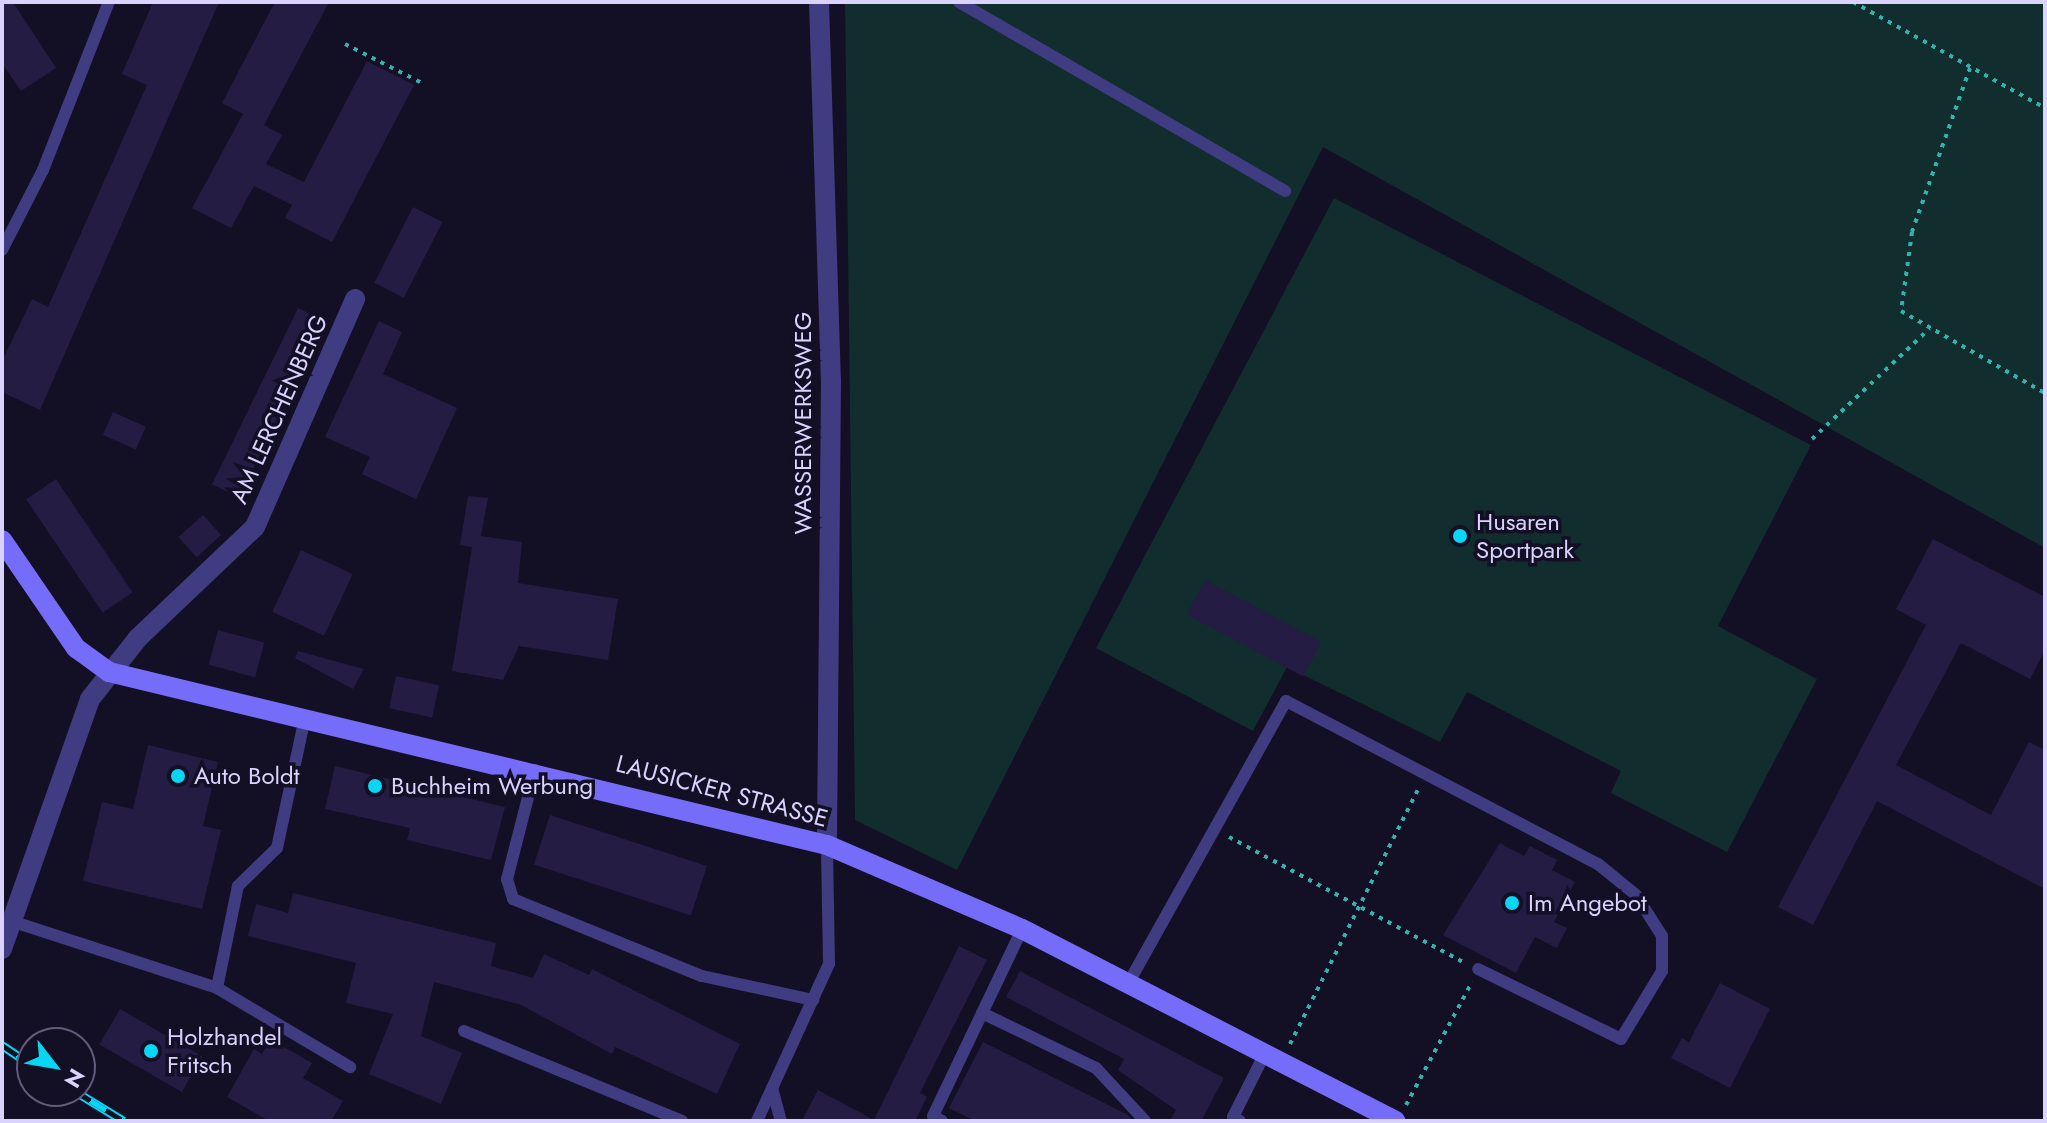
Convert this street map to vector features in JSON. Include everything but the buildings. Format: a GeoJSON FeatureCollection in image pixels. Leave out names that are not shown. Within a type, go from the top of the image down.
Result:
{"type":"FeatureCollection","features":[{"type":"Feature","properties":{"kind":"main road","name":"LAUSICKER STRASSE"},"geometry":{"type":"LineString","coordinates":[[2,540],[76,648],[109,672],[535,770],[827,845],[1022,929],[1396,1121]]}},
{"type":"Feature","properties":{"kind":"street","name":"WASSERWERKSWEG"},"geometry":{"type":"LineString","coordinates":[[819,2],[831,380],[827,845]]}},
{"type":"Feature","properties":{"kind":"street","name":"AM LERCHENBERG"},"geometry":{"type":"LineString","coordinates":[[2,949],[75,727],[109,672],[255,527],[355,299]]}},
{"type":"Feature","properties":{"kind":"lane"},"geometry":{"type":"LineString","coordinates":[[2,250],[43,170],[109,2]]}},
{"type":"Feature","properties":{"kind":"lane"},"geometry":{"type":"LineString","coordinates":[[959,2],[1285,191]]}},
{"type":"Feature","properties":{"kind":"lane"},"geometry":{"type":"LineString","coordinates":[[1129,982],[1286,701],[1598,864],[1636,895],[1662,936],[1662,971],[1621,1039],[1478,969]]}},
{"type":"Feature","properties":{"kind":"lane"},"geometry":{"type":"LineString","coordinates":[[217,988],[238,886],[277,848],[305,717]]}},
{"type":"Feature","properties":{"kind":"lane"},"geometry":{"type":"LineString","coordinates":[[535,770],[507,879],[513,899],[702,976],[813,1000]]}},
{"type":"Feature","properties":{"kind":"lane"},"geometry":{"type":"LineString","coordinates":[[757,1121],[829,964],[827,845]]}},
{"type":"Feature","properties":{"kind":"lane"},"geometry":{"type":"LineString","coordinates":[[11,921],[217,988],[350,1067]]}},
{"type":"Feature","properties":{"kind":"lane"},"geometry":{"type":"LineString","coordinates":[[942,1121],[933,1116],[1022,929]]}},
{"type":"Feature","properties":{"kind":"lane"},"geometry":{"type":"LineString","coordinates":[[982,1013],[1096,1068],[1145,1121]]}},
{"type":"Feature","properties":{"kind":"lane"},"geometry":{"type":"LineString","coordinates":[[464,1031],[682,1121]]}},
{"type":"Feature","properties":{"kind":"lane"},"geometry":{"type":"LineString","coordinates":[[1235,1120],[1273,1057]]}},
{"type":"Feature","properties":{"kind":"lane"},"geometry":{"type":"LineString","coordinates":[[772,1088],[781,1121]]}},
{"type":"Feature","properties":{"kind":"path"},"geometry":{"type":"LineString","coordinates":[[1853,2],[2045,108]]}},
{"type":"Feature","properties":{"kind":"path"},"geometry":{"type":"LineString","coordinates":[[345,44],[424,84]]}},
{"type":"Feature","properties":{"kind":"path"},"geometry":{"type":"LineString","coordinates":[[1970,68],[1912,232],[1901,311],[2045,393]]}},
{"type":"Feature","properties":{"kind":"path"},"geometry":{"type":"LineString","coordinates":[[1812,439],[1929,329]]}},
{"type":"Feature","properties":{"kind":"path"},"geometry":{"type":"LineString","coordinates":[[1273,1057],[1359,906],[1425,774]]}},
{"type":"Feature","properties":{"kind":"path"},"geometry":{"type":"LineString","coordinates":[[1215,829],[1478,969],[1396,1121]]}},
{"type":"Feature","properties":{"kind":"green space"},"geometry":{"type":"Polygon","coordinates":[[[845,2],[2045,2],[2045,548],[1323,147],[957,870],[855,820],[845,2]]]}},
{"type":"Feature","properties":{"kind":"green space","name":"Husaren Sportpark"},"geometry":{"type":"Polygon","coordinates":[[[1334,198],[1811,445],[1718,626],[1817,679],[1727,852],[1611,793],[1621,771],[1467,692],[1440,742],[1287,667],[1253,731],[1096,648],[1334,198]]]}},
{"type":"Feature","properties":{"kind":"railway"},"geometry":{"type":"LineString","coordinates":[[2,1045],[16,1054]]}},
{"type":"Feature","properties":{"kind":"railway"},"geometry":{"type":"LineString","coordinates":[[96,1104],[124,1121]]}},
{"type":"Feature","properties":{"kind":"place","name":"Husaren Sportpark"},"geometry":{"type":"Point","coordinates":[1460,536]}},
{"type":"Feature","properties":{"kind":"place","name":"Auto Boldt"},"geometry":{"type":"Point","coordinates":[178,776]}},
{"type":"Feature","properties":{"kind":"place","name":"Buchheim Werbung"},"geometry":{"type":"Point","coordinates":[375,786]}},
{"type":"Feature","properties":{"kind":"place","name":"Im Angebot"},"geometry":{"type":"Point","coordinates":[1512,903]}},
{"type":"Feature","properties":{"kind":"place","name":"Holzhandel Fritsch"},"geometry":{"type":"Point","coordinates":[151,1051]}}]}
